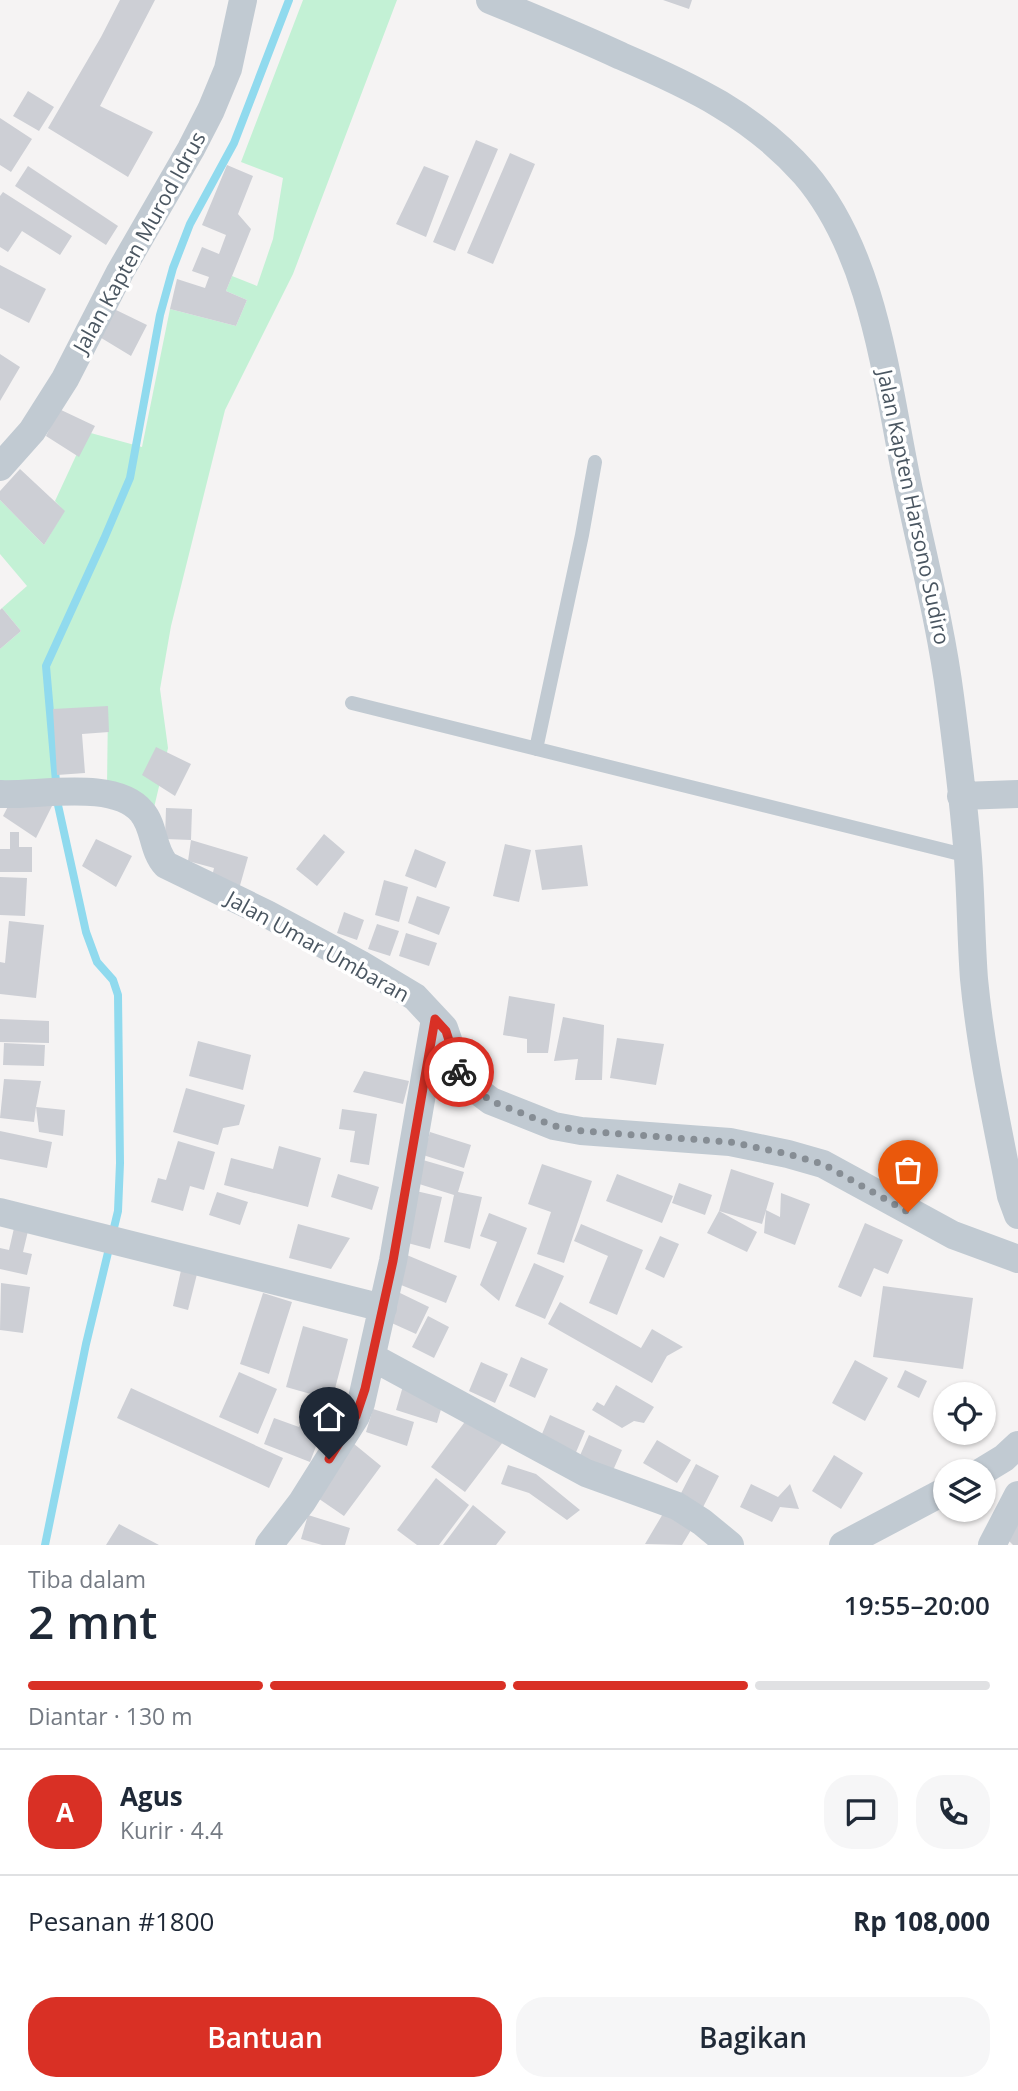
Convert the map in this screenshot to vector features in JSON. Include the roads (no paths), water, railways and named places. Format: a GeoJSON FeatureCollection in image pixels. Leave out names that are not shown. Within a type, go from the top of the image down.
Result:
{"type":"FeatureCollection","features":[{"type":"Feature","properties":{"kind":"street","name":"Jalan Kapten Murod Idrus"},"geometry":{"type":"LineString","coordinates":[[0,467],[32,431],[65,379],[120,272],[191,149],[228,69],[243,0]]}},
{"type":"Feature","properties":{"kind":"street","name":"Jalan Kapten Harsono Sudiro"},"geometry":{"type":"LineString","coordinates":[[490,0],[706,94],[748,122],[804,173],[832,210],[852,251],[880,342],[906,476],[936,602],[950,695],[968,856],[975,979],[984,1059],[1011,1196],[1018,1215]]}},
{"type":"Feature","properties":{"kind":"street","name":"Jalan Umar Umbaran"},"geometry":{"type":"LineString","coordinates":[[0,794],[69,791],[103,793],[130,802],[145,816],[156,851],[166,866],[267,914],[415,997],[446,1031],[459,1072],[467,1083],[491,1101],[554,1126],[582,1131],[730,1142],[823,1164],[953,1235],[1018,1259]]}},
{"type":"Feature","properties":{"kind":"street"},"geometry":{"type":"LineString","coordinates":[[961,796],[1018,794]]}},
{"type":"Feature","properties":{"kind":"street"},"geometry":{"type":"LineString","coordinates":[[270,1545],[302,1502],[356,1416],[363,1396],[383,1308],[435,1019]]}},
{"type":"Feature","properties":{"kind":"street"},"geometry":{"type":"LineString","coordinates":[[0,1212],[383,1308]]}},
{"type":"Feature","properties":{"kind":"street"},"geometry":{"type":"LineString","coordinates":[[372,1357],[586,1473],[683,1510],[730,1545]]}},
{"type":"Feature","properties":{"kind":"street"},"geometry":{"type":"LineString","coordinates":[[996,1463],[1018,1445]]}},
{"type":"Feature","properties":{"kind":"street"},"geometry":{"type":"LineString","coordinates":[[992,1545],[1018,1495]]}},
{"type":"Feature","properties":{"kind":"street"},"geometry":{"type":"LineString","coordinates":[[843,1545],[933,1497]]}},
{"type":"Feature","properties":{"kind":"lane"},"geometry":{"type":"LineString","coordinates":[[536,749],[595,462]]}},
{"type":"Feature","properties":{"kind":"lane"},"geometry":{"type":"LineString","coordinates":[[352,703],[968,856]]}},
{"type":"Feature","properties":{"kind":"waterway"},"geometry":{"type":"LineString","coordinates":[[45,1545],[86,1344],[118,1211],[120,1163],[118,995],[113,980],[97,962],[86,932],[58,805],[46,666],[130,478],[160,315],[173,268],[190,224],[234,143],[289,0]]}}]}
